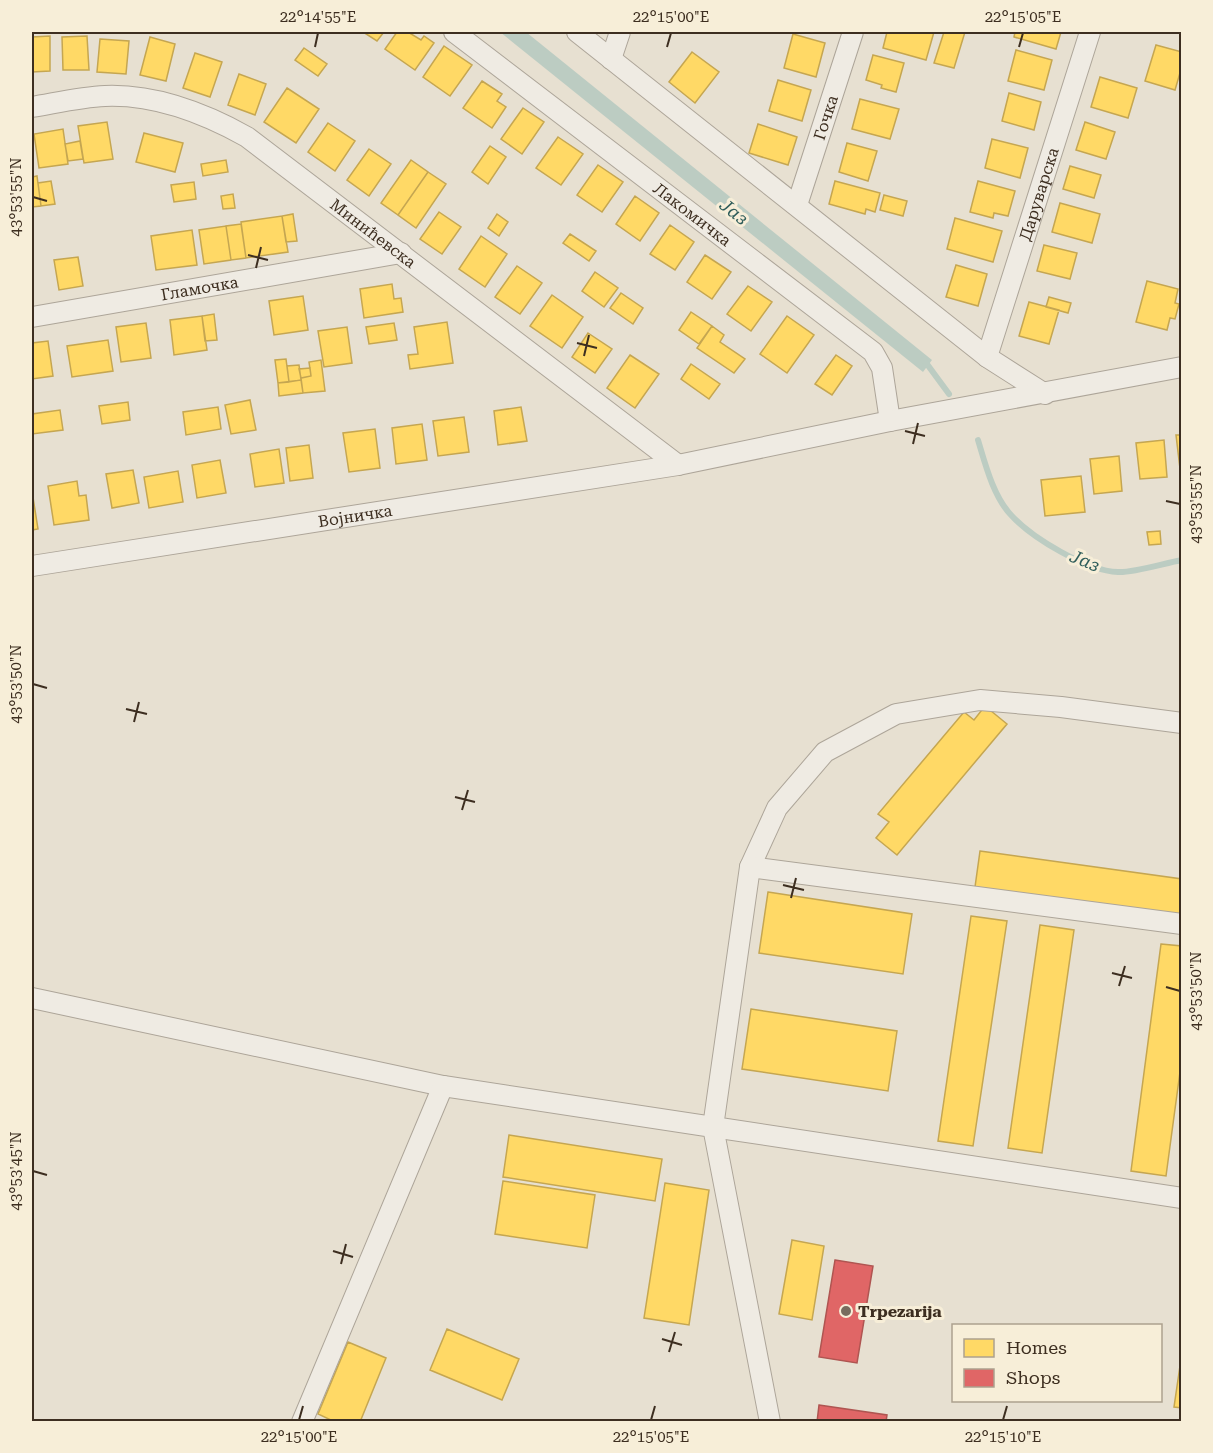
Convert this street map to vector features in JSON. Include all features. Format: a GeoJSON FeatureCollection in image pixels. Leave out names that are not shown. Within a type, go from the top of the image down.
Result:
{"type":"FeatureCollection","features":[{"type":"Feature","properties":{"kind":"street","name":"Лакомичка"},"geometry":{"type":"LineString","coordinates":[[454,32],[873,352],[882,368],[890,421]]}},
{"type":"Feature","properties":{"kind":"street"},"geometry":{"type":"LineString","coordinates":[[577,32],[987,357],[1045,394]]}},
{"type":"Feature","properties":{"kind":"street"},"geometry":{"type":"LineString","coordinates":[[611,59],[620,32]]}},
{"type":"Feature","properties":{"kind":"street","name":"Гочка"},"geometry":{"type":"LineString","coordinates":[[797,205],[853,32]]}},
{"type":"Feature","properties":{"kind":"street","name":"Даруварска"},"geometry":{"type":"LineString","coordinates":[[987,357],[1090,32]]}},
{"type":"Feature","properties":{"kind":"street","name":"Минићевска"},"geometry":{"type":"LineString","coordinates":[[32,106],[105,96],[130,97],[174,105],[198,113],[247,137],[678,465]]}},
{"type":"Feature","properties":{"kind":"street","name":"Гламочка"},"geometry":{"type":"LineString","coordinates":[[32,317],[401,253]]}},
{"type":"Feature","properties":{"kind":"street","name":"Војничка"},"geometry":{"type":"LineString","coordinates":[[32,566],[678,465],[890,421],[1182,367]]}},
{"type":"Feature","properties":{"kind":"street"},"geometry":{"type":"LineString","coordinates":[[770,1422],[713,1127],[750,867],[777,808],[825,752],[896,714],[980,700],[1061,707],[1182,723]]}},
{"type":"Feature","properties":{"kind":"street"},"geometry":{"type":"LineString","coordinates":[[750,867],[1182,924]]}},
{"type":"Feature","properties":{"kind":"street"},"geometry":{"type":"LineString","coordinates":[[32,998],[443,1086],[1182,1198]]}},
{"type":"Feature","properties":{"kind":"street"},"geometry":{"type":"LineString","coordinates":[[302,1422],[443,1086]]}},
{"type":"Feature","properties":{"kind":"water"},"geometry":{"type":"Polygon","coordinates":[[[500,32],[526,32],[932,360],[923,372],[500,32]]]}},
{"type":"Feature","properties":{"kind":"building: Homes"},"geometry":{"type":"Polygon","coordinates":[[[363,32],[384,32],[377,41],[363,32]]]}},
{"type":"Feature","properties":{"kind":"building: Homes"},"geometry":{"type":"Polygon","coordinates":[[[397,32],[408,32],[421,40],[424,36],[434,43],[415,70],[385,49],[397,32]]]}},
{"type":"Feature","properties":{"kind":"building: Homes"},"geometry":{"type":"Polygon","coordinates":[[[887,32],[934,32],[926,60],[883,48],[887,32]]]}},
{"type":"Feature","properties":{"kind":"building: Homes"},"geometry":{"type":"Polygon","coordinates":[[[944,32],[965,32],[954,68],[934,63],[944,32]]]}},
{"type":"Feature","properties":{"kind":"building: Homes"},"geometry":{"type":"Polygon","coordinates":[[[1015,32],[1061,32],[1056,49],[1014,37],[1015,32]]]}},
{"type":"Feature","properties":{"kind":"building: Homes"},"geometry":{"type":"Polygon","coordinates":[[[793,34],[825,43],[816,77],[784,68],[793,34]]]}},
{"type":"Feature","properties":{"kind":"building: Homes"},"geometry":{"type":"Polygon","coordinates":[[[50,36],[50,71],[32,72],[32,37],[50,36]]]}},
{"type":"Feature","properties":{"kind":"building: Homes"},"geometry":{"type":"Polygon","coordinates":[[[87,36],[89,70],[63,70],[62,37],[87,36]]]}},
{"type":"Feature","properties":{"kind":"building: Homes"},"geometry":{"type":"Polygon","coordinates":[[[150,37],[175,44],[166,81],[140,75],[150,37]]]}},
{"type":"Feature","properties":{"kind":"building: Homes"},"geometry":{"type":"Polygon","coordinates":[[[100,39],[129,41],[126,74],[97,72],[100,39]]]}},
{"type":"Feature","properties":{"kind":"building: Homes"},"geometry":{"type":"Polygon","coordinates":[[[1156,45],[1182,52],[1182,66],[1175,90],[1145,81],[1156,45]]]}},
{"type":"Feature","properties":{"kind":"building: Homes"},"geometry":{"type":"Polygon","coordinates":[[[444,46],[472,65],[450,96],[423,77],[444,46]]]}},
{"type":"Feature","properties":{"kind":"building: Homes"},"geometry":{"type":"Polygon","coordinates":[[[304,48],[327,64],[318,76],[295,60],[304,48]]]}},
{"type":"Feature","properties":{"kind":"building: Homes"},"geometry":{"type":"Polygon","coordinates":[[[1016,50],[1052,60],[1044,90],[1008,81],[1016,50]]]}},
{"type":"Feature","properties":{"kind":"building: Homes"},"geometry":{"type":"Polygon","coordinates":[[[692,52],[719,72],[695,103],[669,82],[692,52]]]}},
{"type":"Feature","properties":{"kind":"building: Homes"},"geometry":{"type":"Polygon","coordinates":[[[195,53],[222,62],[210,97],[183,88],[195,53]]]}},
{"type":"Feature","properties":{"kind":"building: Homes"},"geometry":{"type":"Polygon","coordinates":[[[873,55],[904,63],[896,92],[881,88],[882,85],[866,80],[873,55]]]}},
{"type":"Feature","properties":{"kind":"building: Homes"},"geometry":{"type":"Polygon","coordinates":[[[239,74],[266,84],[255,115],[228,105],[239,74]]]}},
{"type":"Feature","properties":{"kind":"building: Homes"},"geometry":{"type":"Polygon","coordinates":[[[1100,77],[1137,88],[1128,118],[1091,107],[1100,77]]]}},
{"type":"Feature","properties":{"kind":"building: Homes"},"geometry":{"type":"Polygon","coordinates":[[[778,80],[811,90],[802,121],[769,111],[778,80]]]}},
{"type":"Feature","properties":{"kind":"building: Homes"},"geometry":{"type":"Polygon","coordinates":[[[482,81],[502,94],[497,101],[506,107],[492,128],[463,108],[482,81]]]}},
{"type":"Feature","properties":{"kind":"building: Homes"},"geometry":{"type":"Polygon","coordinates":[[[287,88],[319,109],[296,143],[264,122],[287,88]]]}},
{"type":"Feature","properties":{"kind":"building: Homes"},"geometry":{"type":"Polygon","coordinates":[[[1009,93],[1041,102],[1034,130],[1002,121],[1009,93]]]}},
{"type":"Feature","properties":{"kind":"building: Homes"},"geometry":{"type":"Polygon","coordinates":[[[860,99],[899,109],[890,139],[852,129],[860,99]]]}},
{"type":"Feature","properties":{"kind":"building: Homes"},"geometry":{"type":"Polygon","coordinates":[[[523,108],[544,122],[522,154],[501,139],[523,108]]]}},
{"type":"Feature","properties":{"kind":"building: Homes"},"geometry":{"type":"Polygon","coordinates":[[[107,122],[113,159],[84,163],[78,126],[107,122]]]}},
{"type":"Feature","properties":{"kind":"building: Homes"},"geometry":{"type":"Polygon","coordinates":[[[1085,122],[1115,132],[1106,159],[1076,150],[1085,122]]]}},
{"type":"Feature","properties":{"kind":"building: Homes"},"geometry":{"type":"Polygon","coordinates":[[[328,123],[355,141],[335,171],[308,152],[328,123]]]}},
{"type":"Feature","properties":{"kind":"building: Homes"},"geometry":{"type":"Polygon","coordinates":[[[758,124],[797,137],[788,165],[749,153],[758,124]]]}},
{"type":"Feature","properties":{"kind":"building: Homes"},"geometry":{"type":"Polygon","coordinates":[[[63,129],[68,164],[39,168],[34,134],[63,129]]]}},
{"type":"Feature","properties":{"kind":"building: Homes"},"geometry":{"type":"Polygon","coordinates":[[[144,133],[183,143],[175,172],[136,162],[144,133]]]}},
{"type":"Feature","properties":{"kind":"building: Homes"},"geometry":{"type":"Polygon","coordinates":[[[558,137],[583,154],[561,185],[536,168],[558,137]]]}},
{"type":"Feature","properties":{"kind":"building: Homes"},"geometry":{"type":"Polygon","coordinates":[[[992,139],[1028,148],[1020,178],[985,168],[992,139]]]}},
{"type":"Feature","properties":{"kind":"building: Homes"},"geometry":{"type":"Polygon","coordinates":[[[80,141],[83,159],[68,161],[65,144],[80,141]]]}},
{"type":"Feature","properties":{"kind":"building: Homes"},"geometry":{"type":"Polygon","coordinates":[[[847,143],[877,151],[868,181],[839,172],[847,143]]]}},
{"type":"Feature","properties":{"kind":"building: Homes"},"geometry":{"type":"Polygon","coordinates":[[[490,146],[506,157],[488,184],[472,172],[490,146]]]}},
{"type":"Feature","properties":{"kind":"building: Homes"},"geometry":{"type":"Polygon","coordinates":[[[369,149],[391,164],[369,196],[347,180],[369,149]]]}},
{"type":"Feature","properties":{"kind":"building: Homes"},"geometry":{"type":"Polygon","coordinates":[[[226,160],[228,172],[203,176],[201,164],[226,160]]]}},
{"type":"Feature","properties":{"kind":"building: Homes"},"geometry":{"type":"Polygon","coordinates":[[[411,160],[428,172],[398,215],[381,203],[411,160]]]}},
{"type":"Feature","properties":{"kind":"building: Homes"},"geometry":{"type":"Polygon","coordinates":[[[598,165],[623,182],[602,212],[577,195],[598,165]]]}},
{"type":"Feature","properties":{"kind":"building: Homes"},"geometry":{"type":"Polygon","coordinates":[[[1070,166],[1101,175],[1094,198],[1063,189],[1070,166]]]}},
{"type":"Feature","properties":{"kind":"building: Homes"},"geometry":{"type":"Polygon","coordinates":[[[428,172],[446,184],[416,228],[398,215],[428,172]]]}},
{"type":"Feature","properties":{"kind":"building: Homes"},"geometry":{"type":"Polygon","coordinates":[[[37,176],[41,206],[32,207],[32,177],[37,176]]]}},
{"type":"Feature","properties":{"kind":"building: Homes"},"geometry":{"type":"Polygon","coordinates":[[[51,181],[55,204],[41,206],[38,183],[51,181]]]}},
{"type":"Feature","properties":{"kind":"building: Homes"},"geometry":{"type":"Polygon","coordinates":[[[835,181],[880,193],[875,212],[866,209],[865,214],[829,204],[835,181]]]}},
{"type":"Feature","properties":{"kind":"building: Homes"},"geometry":{"type":"Polygon","coordinates":[[[978,181],[1015,191],[1008,216],[994,213],[993,218],[970,212],[978,181]]]}},
{"type":"Feature","properties":{"kind":"building: Homes"},"geometry":{"type":"Polygon","coordinates":[[[194,182],[196,199],[174,202],[171,185],[194,182]]]}},
{"type":"Feature","properties":{"kind":"building: Homes"},"geometry":{"type":"Polygon","coordinates":[[[233,194],[235,208],[223,209],[221,196],[233,194]]]}},
{"type":"Feature","properties":{"kind":"building: Homes"},"geometry":{"type":"Polygon","coordinates":[[[884,195],[907,201],[903,216],[880,210],[884,195]]]}},
{"type":"Feature","properties":{"kind":"building: Homes"},"geometry":{"type":"Polygon","coordinates":[[[635,196],[659,213],[640,241],[616,224],[635,196]]]}},
{"type":"Feature","properties":{"kind":"building: Homes"},"geometry":{"type":"Polygon","coordinates":[[[1060,203],[1100,214],[1092,243],[1052,232],[1060,203]]]}},
{"type":"Feature","properties":{"kind":"building: Homes"},"geometry":{"type":"Polygon","coordinates":[[[439,212],[461,227],[442,254],[420,239],[439,212]]]}},
{"type":"Feature","properties":{"kind":"building: Homes"},"geometry":{"type":"Polygon","coordinates":[[[293,214],[297,241],[286,242],[282,216],[293,214]]]}},
{"type":"Feature","properties":{"kind":"building: Homes"},"geometry":{"type":"Polygon","coordinates":[[[497,214],[508,222],[499,236],[488,228],[497,214]]]}},
{"type":"Feature","properties":{"kind":"building: Homes"},"geometry":{"type":"Polygon","coordinates":[[[282,216],[288,252],[246,258],[241,222],[282,216]]]}},
{"type":"Feature","properties":{"kind":"building: Homes"},"geometry":{"type":"Polygon","coordinates":[[[955,218],[1002,231],[993,262],[947,249],[955,218]]]}},
{"type":"Feature","properties":{"kind":"building: Homes"},"geometry":{"type":"Polygon","coordinates":[[[241,224],[246,258],[231,260],[226,226],[241,224]]]}},
{"type":"Feature","properties":{"kind":"building: Homes"},"geometry":{"type":"Polygon","coordinates":[[[670,225],[694,242],[675,270],[650,254],[670,225]]]}},
{"type":"Feature","properties":{"kind":"building: Homes"},"geometry":{"type":"Polygon","coordinates":[[[226,226],[231,260],[204,264],[199,230],[226,226]]]}},
{"type":"Feature","properties":{"kind":"building: Homes"},"geometry":{"type":"Polygon","coordinates":[[[192,230],[197,265],[156,270],[151,236],[192,230]]]}},
{"type":"Feature","properties":{"kind":"building: Homes"},"geometry":{"type":"Polygon","coordinates":[[[570,234],[596,251],[589,261],[563,243],[570,234]]]}},
{"type":"Feature","properties":{"kind":"building: Homes"},"geometry":{"type":"Polygon","coordinates":[[[481,236],[507,254],[485,287],[459,269],[481,236]]]}},
{"type":"Feature","properties":{"kind":"building: Homes"},"geometry":{"type":"Polygon","coordinates":[[[1044,245],[1077,253],[1070,279],[1037,271],[1044,245]]]}},
{"type":"Feature","properties":{"kind":"building: Homes"},"geometry":{"type":"Polygon","coordinates":[[[705,255],[731,272],[712,299],[687,282],[705,255]]]}},
{"type":"Feature","properties":{"kind":"building: Homes"},"geometry":{"type":"Polygon","coordinates":[[[78,257],[83,286],[59,290],[54,260],[78,257]]]}},
{"type":"Feature","properties":{"kind":"building: Homes"},"geometry":{"type":"Polygon","coordinates":[[[956,265],[987,274],[978,306],[946,297],[956,265]]]}},
{"type":"Feature","properties":{"kind":"building: Homes"},"geometry":{"type":"Polygon","coordinates":[[[517,266],[542,283],[520,314],[495,297],[517,266]]]}},
{"type":"Feature","properties":{"kind":"building: Homes"},"geometry":{"type":"Polygon","coordinates":[[[595,272],[618,288],[604,307],[582,291],[595,272]]]}},
{"type":"Feature","properties":{"kind":"building: Homes"},"geometry":{"type":"Polygon","coordinates":[[[1147,281],[1178,289],[1175,303],[1179,304],[1175,319],[1170,318],[1167,330],[1136,322],[1147,281]]]}},
{"type":"Feature","properties":{"kind":"building: Homes"},"geometry":{"type":"Polygon","coordinates":[[[392,284],[394,299],[401,298],[403,312],[364,318],[360,289],[392,284]]]}},
{"type":"Feature","properties":{"kind":"building: Homes"},"geometry":{"type":"Polygon","coordinates":[[[748,286],[772,302],[751,331],[727,314],[748,286]]]}},
{"type":"Feature","properties":{"kind":"building: Homes"},"geometry":{"type":"Polygon","coordinates":[[[621,293],[643,308],[633,324],[610,308],[621,293]]]}},
{"type":"Feature","properties":{"kind":"building: Homes"},"geometry":{"type":"Polygon","coordinates":[[[552,295],[583,317],[562,348],[530,326],[552,295]]]}},
{"type":"Feature","properties":{"kind":"building: Homes"},"geometry":{"type":"Polygon","coordinates":[[[303,296],[308,330],[274,335],[269,301],[303,296]]]}},
{"type":"Feature","properties":{"kind":"building: Homes"},"geometry":{"type":"Polygon","coordinates":[[[1049,297],[1071,303],[1068,313],[1046,307],[1049,297]]]}},
{"type":"Feature","properties":{"kind":"building: Homes"},"geometry":{"type":"Polygon","coordinates":[[[1029,302],[1059,310],[1049,344],[1019,336],[1029,302]]]}},
{"type":"Feature","properties":{"kind":"building: Homes"},"geometry":{"type":"Polygon","coordinates":[[[691,312],[712,326],[699,344],[679,330],[691,312]]]}},
{"type":"Feature","properties":{"kind":"building: Homes"},"geometry":{"type":"Polygon","coordinates":[[[214,314],[217,340],[205,341],[202,316],[214,314]]]}},
{"type":"Feature","properties":{"kind":"building: Homes"},"geometry":{"type":"Polygon","coordinates":[[[202,316],[207,350],[174,355],[170,320],[202,316]]]}},
{"type":"Feature","properties":{"kind":"building: Homes"},"geometry":{"type":"Polygon","coordinates":[[[787,316],[814,335],[787,373],[760,354],[787,316]]]}},
{"type":"Feature","properties":{"kind":"building: Homes"},"geometry":{"type":"Polygon","coordinates":[[[447,322],[453,363],[410,369],[408,355],[418,354],[414,327],[447,322]]]}},
{"type":"Feature","properties":{"kind":"building: Homes"},"geometry":{"type":"Polygon","coordinates":[[[146,323],[151,358],[121,362],[116,327],[146,323]]]}},
{"type":"Feature","properties":{"kind":"building: Homes"},"geometry":{"type":"Polygon","coordinates":[[[394,323],[397,340],[369,344],[366,327],[394,323]]]}},
{"type":"Feature","properties":{"kind":"building: Homes"},"geometry":{"type":"Polygon","coordinates":[[[712,326],[724,335],[720,342],[745,359],[734,373],[697,348],[712,326]]]}},
{"type":"Feature","properties":{"kind":"building: Homes"},"geometry":{"type":"Polygon","coordinates":[[[347,327],[352,363],[324,367],[318,331],[347,327]]]}},
{"type":"Feature","properties":{"kind":"building: Homes"},"geometry":{"type":"Polygon","coordinates":[[[588,333],[612,349],[595,373],[572,357],[588,333]]]}},
{"type":"Feature","properties":{"kind":"building: Homes"},"geometry":{"type":"Polygon","coordinates":[[[108,340],[113,371],[72,377],[67,346],[108,340]]]}},
{"type":"Feature","properties":{"kind":"building: Homes"},"geometry":{"type":"Polygon","coordinates":[[[48,341],[53,376],[32,379],[32,343],[48,341]]]}},
{"type":"Feature","properties":{"kind":"building: Homes"},"geometry":{"type":"Polygon","coordinates":[[[630,355],[659,374],[635,408],[607,388],[630,355]]]}},
{"type":"Feature","properties":{"kind":"building: Homes"},"geometry":{"type":"Polygon","coordinates":[[[836,355],[852,366],[832,395],[815,384],[836,355]]]}},
{"type":"Feature","properties":{"kind":"building: Homes"},"geometry":{"type":"Polygon","coordinates":[[[286,359],[289,382],[278,383],[275,360],[286,359]]]}},
{"type":"Feature","properties":{"kind":"building: Homes"},"geometry":{"type":"Polygon","coordinates":[[[321,360],[325,391],[303,393],[301,378],[311,376],[309,362],[321,360]]]}},
{"type":"Feature","properties":{"kind":"building: Homes"},"geometry":{"type":"Polygon","coordinates":[[[691,364],[720,384],[709,399],[681,379],[691,364]]]}},
{"type":"Feature","properties":{"kind":"building: Homes"},"geometry":{"type":"Polygon","coordinates":[[[299,365],[301,380],[289,382],[287,366],[299,365]]]}},
{"type":"Feature","properties":{"kind":"building: Homes"},"geometry":{"type":"Polygon","coordinates":[[[310,368],[311,376],[301,378],[299,369],[310,368]]]}},
{"type":"Feature","properties":{"kind":"building: Homes"},"geometry":{"type":"Polygon","coordinates":[[[301,380],[303,393],[279,396],[278,383],[301,380]]]}},
{"type":"Feature","properties":{"kind":"building: Homes"},"geometry":{"type":"Polygon","coordinates":[[[250,400],[256,430],[231,434],[225,405],[250,400]]]}},
{"type":"Feature","properties":{"kind":"building: Homes"},"geometry":{"type":"Polygon","coordinates":[[[128,402],[130,420],[102,424],[99,406],[128,402]]]}},
{"type":"Feature","properties":{"kind":"building: Homes"},"geometry":{"type":"Polygon","coordinates":[[[218,407],[221,429],[186,435],[183,412],[218,407]]]}},
{"type":"Feature","properties":{"kind":"building: Homes"},"geometry":{"type":"Polygon","coordinates":[[[521,407],[527,441],[498,445],[494,411],[521,407]]]}},
{"type":"Feature","properties":{"kind":"building: Homes"},"geometry":{"type":"Polygon","coordinates":[[[60,410],[63,430],[32,434],[32,414],[60,410]]]}},
{"type":"Feature","properties":{"kind":"building: Homes"},"geometry":{"type":"Polygon","coordinates":[[[464,417],[469,452],[438,456],[433,421],[464,417]]]}},
{"type":"Feature","properties":{"kind":"building: Homes"},"geometry":{"type":"Polygon","coordinates":[[[422,424],[427,460],[396,464],[392,428],[422,424]]]}},
{"type":"Feature","properties":{"kind":"building: Homes"},"geometry":{"type":"Polygon","coordinates":[[[375,429],[380,468],[349,472],[343,433],[375,429]]]}},
{"type":"Feature","properties":{"kind":"building: Homes"},"geometry":{"type":"Polygon","coordinates":[[[1176,435],[1182,435],[1182,477],[1181,477],[1176,435]]]}},
{"type":"Feature","properties":{"kind":"building: Homes"},"geometry":{"type":"Polygon","coordinates":[[[1164,440],[1167,477],[1140,479],[1136,443],[1164,440]]]}},
{"type":"Feature","properties":{"kind":"building: Homes"},"geometry":{"type":"Polygon","coordinates":[[[309,445],[313,478],[290,481],[286,448],[309,445]]]}},
{"type":"Feature","properties":{"kind":"building: Homes"},"geometry":{"type":"Polygon","coordinates":[[[279,449],[284,483],[255,487],[250,454],[279,449]]]}},
{"type":"Feature","properties":{"kind":"building: Homes"},"geometry":{"type":"Polygon","coordinates":[[[1119,456],[1122,491],[1094,494],[1090,459],[1119,456]]]}},
{"type":"Feature","properties":{"kind":"building: Homes"},"geometry":{"type":"Polygon","coordinates":[[[220,460],[226,493],[197,498],[192,465],[220,460]]]}},
{"type":"Feature","properties":{"kind":"building: Homes"},"geometry":{"type":"Polygon","coordinates":[[[133,470],[139,503],[112,508],[106,474],[133,470]]]}},
{"type":"Feature","properties":{"kind":"building: Homes"},"geometry":{"type":"Polygon","coordinates":[[[178,471],[183,502],[149,508],[144,477],[178,471]]]}},
{"type":"Feature","properties":{"kind":"building: Homes"},"geometry":{"type":"Polygon","coordinates":[[[1081,476],[1085,512],[1045,516],[1041,480],[1081,476]]]}},
{"type":"Feature","properties":{"kind":"building: Homes"},"geometry":{"type":"Polygon","coordinates":[[[77,481],[79,496],[86,495],[89,520],[54,525],[48,486],[77,481]]]}},
{"type":"Feature","properties":{"kind":"building: Homes"},"geometry":{"type":"Polygon","coordinates":[[[32,491],[38,529],[32,530],[32,491]]]}},
{"type":"Feature","properties":{"kind":"building: Homes"},"geometry":{"type":"Polygon","coordinates":[[[1160,531],[1161,544],[1149,545],[1147,532],[1160,531]]]}},
{"type":"Feature","properties":{"kind":"building: Homes"},"geometry":{"type":"Polygon","coordinates":[[[985,706],[1007,724],[897,855],[876,838],[889,822],[878,814],[964,712],[974,720],[985,706]]]}},
{"type":"Feature","properties":{"kind":"building: Homes"},"geometry":{"type":"Polygon","coordinates":[[[980,851],[1182,879],[1182,917],[975,887],[980,851]]]}},
{"type":"Feature","properties":{"kind":"building: Homes"},"geometry":{"type":"Polygon","coordinates":[[[768,892],[912,914],[903,974],[759,953],[768,892]]]}},
{"type":"Feature","properties":{"kind":"building: Homes"},"geometry":{"type":"Polygon","coordinates":[[[971,916],[1007,921],[973,1146],[938,1141],[971,916]]]}},
{"type":"Feature","properties":{"kind":"building: Homes"},"geometry":{"type":"Polygon","coordinates":[[[1040,925],[1074,930],[1042,1153],[1008,1148],[1040,925]]]}},
{"type":"Feature","properties":{"kind":"building: Homes"},"geometry":{"type":"Polygon","coordinates":[[[1161,944],[1182,946],[1182,1057],[1166,1176],[1131,1171],[1161,944]]]}},
{"type":"Feature","properties":{"kind":"building: Homes"},"geometry":{"type":"Polygon","coordinates":[[[751,1009],[897,1031],[888,1091],[742,1069],[751,1009]]]}},
{"type":"Feature","properties":{"kind":"building: Homes"},"geometry":{"type":"Polygon","coordinates":[[[509,1135],[662,1159],[655,1201],[503,1177],[509,1135]]]}},
{"type":"Feature","properties":{"kind":"building: Homes"},"geometry":{"type":"Polygon","coordinates":[[[503,1181],[595,1195],[587,1248],[495,1234],[503,1181]]]}},
{"type":"Feature","properties":{"kind":"building: Homes"},"geometry":{"type":"Polygon","coordinates":[[[665,1183],[709,1190],[689,1325],[644,1318],[665,1183]]]}},
{"type":"Feature","properties":{"kind":"building: Homes"},"geometry":{"type":"Polygon","coordinates":[[[792,1240],[824,1246],[812,1320],[779,1314],[792,1240]]]}},
{"type":"Feature","properties":{"kind":"building: Homes"},"geometry":{"type":"Polygon","coordinates":[[[447,1329],[519,1359],[502,1400],[430,1370],[447,1329]]]}},
{"type":"Feature","properties":{"kind":"building: Homes"},"geometry":{"type":"Polygon","coordinates":[[[348,1342],[386,1358],[360,1422],[335,1422],[318,1414],[348,1342]]]}},
{"type":"Feature","properties":{"kind":"building: Homes"},"geometry":{"type":"Polygon","coordinates":[[[1182,1352],[1182,1408],[1174,1407],[1182,1352]]]}},
{"type":"Feature","properties":{"kind":"building: Shops","name":"Trpezarija"},"geometry":{"type":"Polygon","coordinates":[[[835,1260],[873,1266],[857,1363],[819,1357],[835,1260]]]}},
{"type":"Feature","properties":{"kind":"building: Shops"},"geometry":{"type":"Polygon","coordinates":[[[819,1405],[887,1415],[886,1422],[817,1422],[819,1405]]]}},
{"type":"Feature","properties":{"kind":"waterway","name":"Јаз"},"geometry":{"type":"LineString","coordinates":[[924,360],[949,394]]}},
{"type":"Feature","properties":{"kind":"waterway","name":"Јаз"},"geometry":{"type":"LineString","coordinates":[[978,440],[999,499],[1020,524],[1061,552],[1091,566],[1118,572],[1182,560]]}},
{"type":"Feature","properties":{"kind":"place","name":"Trpezarija"},"geometry":{"type":"Point","coordinates":[846,1311]}}]}
